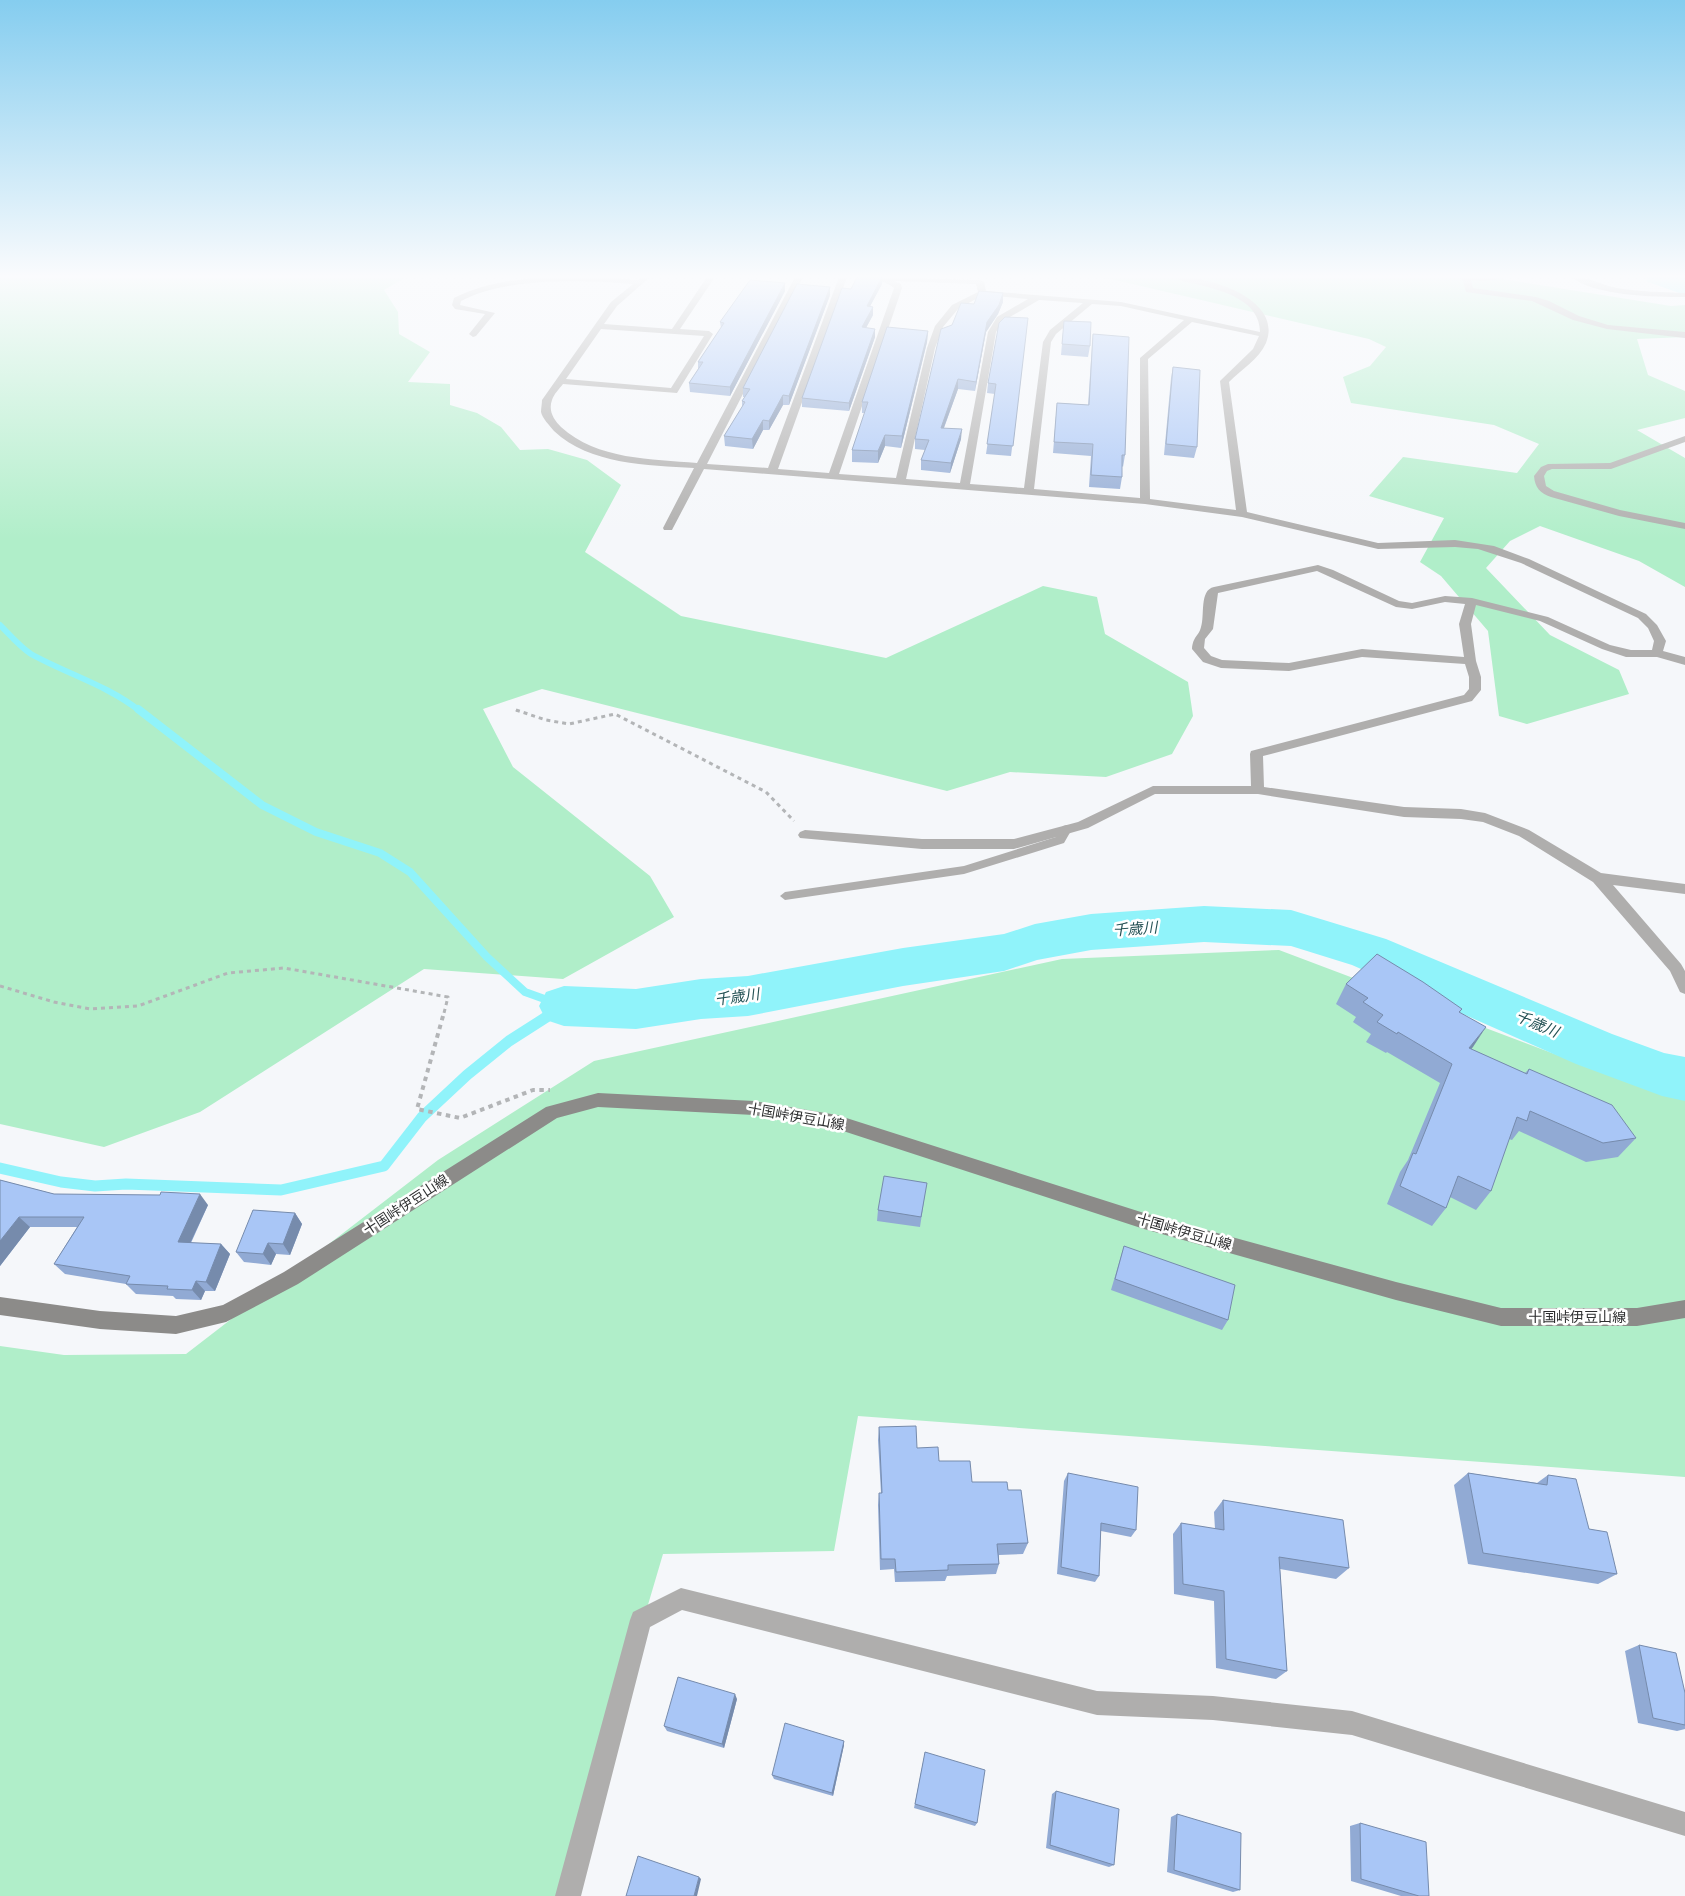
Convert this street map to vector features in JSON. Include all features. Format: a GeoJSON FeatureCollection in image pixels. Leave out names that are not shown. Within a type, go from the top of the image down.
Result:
{"type":"FeatureCollection","features":[{"type":"Feature","properties":{"kind":"main road","name":"十国峠伊豆山線"},"geometry":{"type":"LineString","coordinates":[[0,1306],[100,1320],[176,1325],[226,1313],[291,1278],[552,1112],[598,1100],[754,1108],[837,1122],[1144,1221],[1396,1291],[1502,1318],[1637,1316],[1685,1309]]}},
{"type":"Feature","properties":{"kind":"street"},"geometry":{"type":"LineString","coordinates":[[571,365],[547,400],[546,412],[551,422],[564,436],[587,449],[615,457],[699,466],[1145,501],[1242,514],[1393,548],[1434,544],[1466,544],[1511,555],[1642,616],[1653,627],[1660,641],[1657,653]]}},
{"type":"Feature","properties":{"kind":"street"},"geometry":{"type":"LineString","coordinates":[[560,381],[674,391],[690,365]]}},
{"type":"Feature","properties":{"kind":"street"},"geometry":{"type":"LineString","coordinates":[[668,528],[752,365]]}},
{"type":"Feature","properties":{"kind":"street"},"geometry":{"type":"LineString","coordinates":[[772,472],[811,365]]}},
{"type":"Feature","properties":{"kind":"street"},"geometry":{"type":"LineString","coordinates":[[833,477],[871,365]]}},
{"type":"Feature","properties":{"kind":"street"},"geometry":{"type":"LineString","coordinates":[[900,482],[927,365]]}},
{"type":"Feature","properties":{"kind":"street"},"geometry":{"type":"LineString","coordinates":[[964,487],[986,365]]}},
{"type":"Feature","properties":{"kind":"street"},"geometry":{"type":"LineString","coordinates":[[1029,492],[1044,365]]}},
{"type":"Feature","properties":{"kind":"street"},"geometry":{"type":"LineString","coordinates":[[1144,365],[1145,501]]}},
{"type":"Feature","properties":{"kind":"street"},"geometry":{"type":"LineString","coordinates":[[1240,365],[1224,381],[1242,514]]}},
{"type":"Feature","properties":{"kind":"street"},"geometry":{"type":"LineString","coordinates":[[1685,439],[1612,466],[1551,466],[1544,469],[1539,476],[1540,487],[1545,492],[1620,513],[1685,526]]}},
{"type":"Feature","properties":{"kind":"street"},"geometry":{"type":"LineString","coordinates":[[1470,661],[1362,653],[1289,667],[1232,665],[1221,664],[1207,659],[1198,649],[1197,644],[1198,639],[1207,628],[1211,594],[1214,590],[1312,568],[1329,572],[1396,604],[1412,606],[1450,599],[1472,601],[1544,619],[1606,647],[1630,654],[1657,653],[1685,661]]}},
{"type":"Feature","properties":{"kind":"street"},"geometry":{"type":"LineString","coordinates":[[1258,790],[1256,754],[1468,698],[1475,690],[1475,677],[1470,661],[1465,624],[1472,601]]}},
{"type":"Feature","properties":{"kind":"street"},"geometry":{"type":"LineString","coordinates":[[805,835],[922,844],[1014,844],[1083,825],[1153,790],[1258,790],[1404,812],[1461,814],[1485,818],[1524,833],[1598,878],[1670,961],[1685,988]]}},
{"type":"Feature","properties":{"kind":"street"},"geometry":{"type":"LineString","coordinates":[[1598,878],[1685,889]]}},
{"type":"Feature","properties":{"kind":"street"},"geometry":{"type":"LineString","coordinates":[[568,1896],[641,1620],[681,1599],[1097,1703],[1213,1708],[1352,1723],[1685,1824]]}},
{"type":"Feature","properties":{"kind":"lane"},"geometry":{"type":"LineString","coordinates":[[785,896],[964,870],[1060,840],[1067,829]]}},
{"type":"Feature","properties":{"kind":"path"},"geometry":{"type":"LineString","coordinates":[[516,710],[557,722],[578,722],[601,714],[615,714],[766,792],[788,814],[805,835]]}},
{"type":"Feature","properties":{"kind":"path"},"geometry":{"type":"LineString","coordinates":[[0,986],[90,1009],[138,1006],[228,973],[284,968],[448,996],[417,1109],[460,1118],[534,1090],[552,1090]]}},
{"type":"Feature","properties":{"kind":"green space"},"geometry":{"type":"Polygon","coordinates":[[[0,365],[420,365],[408,382],[450,384],[450,405],[477,413],[501,427],[520,450],[548,449],[587,460],[621,485],[585,552],[681,616],[886,658],[1043,586],[1097,597],[1105,634],[1188,682],[1193,716],[1172,754],[1106,777],[1010,772],[947,791],[542,689],[483,709],[513,767],[650,876],[674,917],[563,979],[424,969],[200,1112],[104,1147],[0,1124],[0,365]]]}},
{"type":"Feature","properties":{"kind":"green space"},"geometry":{"type":"Polygon","coordinates":[[[1645,365],[1648,375],[1685,391],[1685,418],[1637,430],[1685,458],[1685,587],[1639,561],[1540,526],[1510,541],[1486,568],[1550,635],[1619,670],[1629,694],[1527,724],[1499,716],[1488,631],[1441,576],[1420,562],[1444,518],[1369,496],[1403,457],[1517,473],[1539,444],[1494,425],[1351,403],[1343,377],[1370,366],[1645,365]]]}},
{"type":"Feature","properties":{"kind":"green space"},"geometry":{"type":"Polygon","coordinates":[[[1279,950],[1597,1070],[1685,1087],[1685,1477],[858,1416],[834,1551],[663,1554],[562,1896],[0,1896],[0,1346],[64,1355],[186,1354],[438,1160],[594,1061],[1062,959],[1279,950]]]}},
{"type":"Feature","properties":{"kind":"building"},"geometry":{"type":"Polygon","coordinates":[[[701,365],[741,365],[730,387],[689,383],[701,365]]]}},
{"type":"Feature","properties":{"kind":"building"},"geometry":{"type":"Polygon","coordinates":[[[755,365],[800,365],[789,396],[783,395],[769,421],[763,420],[752,439],[724,436],[745,402],[742,401],[750,389],[743,388],[755,365]]]}},
{"type":"Feature","properties":{"kind":"building"},"geometry":{"type":"Polygon","coordinates":[[[814,365],[862,365],[849,403],[802,398],[814,365]]]}},
{"type":"Feature","properties":{"kind":"building"},"geometry":{"type":"Polygon","coordinates":[[[874,365],[919,365],[902,436],[885,435],[878,451],[852,450],[868,402],[862,402],[874,365]]]}},
{"type":"Feature","properties":{"kind":"building"},"geometry":{"type":"Polygon","coordinates":[[[932,365],[979,365],[976,382],[958,379],[941,428],[962,429],[951,463],[921,460],[929,440],[915,439],[932,365]]]}},
{"type":"Feature","properties":{"kind":"building"},"geometry":{"type":"Polygon","coordinates":[[[991,365],[1022,365],[1013,446],[987,444],[996,384],[988,383],[991,365]]]}},
{"type":"Feature","properties":{"kind":"building"},"geometry":{"type":"Polygon","coordinates":[[[1091,365],[1128,365],[1125,455],[1122,455],[1122,477],[1091,475],[1093,444],[1054,442],[1057,403],[1089,405],[1091,365]]]}},
{"type":"Feature","properties":{"kind":"building"},"geometry":{"type":"Polygon","coordinates":[[[1173,367],[1200,370],[1197,447],[1166,444],[1173,367]]]}},
{"type":"Feature","properties":{"kind":"building"},"geometry":{"type":"Polygon","coordinates":[[[1377,954],[1462,1009],[1459,1012],[1486,1027],[1469,1048],[1527,1074],[1529,1069],[1612,1105],[1636,1138],[1603,1143],[1530,1111],[1527,1121],[1517,1117],[1491,1191],[1458,1176],[1446,1208],[1400,1186],[1413,1153],[1416,1154],[1452,1064],[1398,1032],[1397,1034],[1377,1022],[1383,1015],[1363,1002],[1368,998],[1346,984],[1377,954]]]}},
{"type":"Feature","properties":{"kind":"building"},"geometry":{"type":"Polygon","coordinates":[[[884,1176],[927,1183],[921,1217],[878,1210],[884,1176]]]}},
{"type":"Feature","properties":{"kind":"building"},"geometry":{"type":"Polygon","coordinates":[[[0,1180],[54,1194],[160,1195],[161,1192],[200,1194],[178,1242],[221,1244],[206,1282],[196,1281],[192,1290],[167,1289],[168,1286],[126,1284],[130,1276],[54,1264],[84,1217],[19,1217],[0,1241],[0,1180]]]}},
{"type":"Feature","properties":{"kind":"building"},"geometry":{"type":"Polygon","coordinates":[[[253,1210],[295,1213],[283,1244],[268,1243],[263,1254],[236,1252],[253,1210]]]}},
{"type":"Feature","properties":{"kind":"building"},"geometry":{"type":"Polygon","coordinates":[[[1124,1246],[1235,1285],[1228,1320],[1115,1279],[1124,1246]]]}},
{"type":"Feature","properties":{"kind":"building"},"geometry":{"type":"Polygon","coordinates":[[[916,1426],[917,1448],[938,1447],[939,1461],[970,1461],[972,1482],[1007,1482],[1008,1490],[1021,1490],[1028,1543],[997,1544],[999,1564],[948,1565],[948,1570],[896,1572],[895,1559],[881,1559],[879,1493],[882,1493],[879,1427],[916,1426]]]}},
{"type":"Feature","properties":{"kind":"building"},"geometry":{"type":"Polygon","coordinates":[[[1068,1473],[1138,1487],[1136,1530],[1101,1523],[1099,1576],[1061,1567],[1068,1473]]]}},
{"type":"Feature","properties":{"kind":"building"},"geometry":{"type":"Polygon","coordinates":[[[1468,1473],[1547,1485],[1548,1475],[1576,1479],[1589,1529],[1607,1532],[1617,1574],[1483,1553],[1468,1473]]]}},
{"type":"Feature","properties":{"kind":"building"},"geometry":{"type":"Polygon","coordinates":[[[1223,1500],[1343,1520],[1349,1568],[1279,1557],[1287,1671],[1226,1659],[1224,1591],[1183,1584],[1181,1523],[1224,1530],[1223,1500]]]}},
{"type":"Feature","properties":{"kind":"building"},"geometry":{"type":"Polygon","coordinates":[[[1639,1645],[1676,1653],[1685,1693],[1685,1725],[1653,1718],[1639,1645]]]}},
{"type":"Feature","properties":{"kind":"building"},"geometry":{"type":"Polygon","coordinates":[[[678,1677],[735,1694],[722,1744],[664,1726],[678,1677]]]}},
{"type":"Feature","properties":{"kind":"building"},"geometry":{"type":"Polygon","coordinates":[[[785,1723],[844,1741],[832,1793],[772,1775],[785,1723]]]}},
{"type":"Feature","properties":{"kind":"building"},"geometry":{"type":"Polygon","coordinates":[[[925,1752],[985,1770],[977,1823],[915,1804],[925,1752]]]}},
{"type":"Feature","properties":{"kind":"building"},"geometry":{"type":"Polygon","coordinates":[[[1056,1791],[1119,1809],[1114,1865],[1050,1845],[1056,1791]]]}},
{"type":"Feature","properties":{"kind":"building"},"geometry":{"type":"Polygon","coordinates":[[[1177,1814],[1241,1833],[1240,1890],[1174,1870],[1177,1814]]]}},
{"type":"Feature","properties":{"kind":"building"},"geometry":{"type":"Polygon","coordinates":[[[1360,1823],[1426,1842],[1429,1896],[1419,1896],[1361,1879],[1360,1823]]]}},
{"type":"Feature","properties":{"kind":"building"},"geometry":{"type":"Polygon","coordinates":[[[638,1856],[699,1877],[694,1896],[626,1896],[638,1856]]]}},
{"type":"Feature","properties":{"kind":"waterway"},"geometry":{"type":"LineString","coordinates":[[0,625],[31,654],[101,687],[140,711]]}},
{"type":"Feature","properties":{"kind":"waterway"},"geometry":{"type":"LineString","coordinates":[[138,709],[262,805],[316,832],[380,853],[410,872],[487,957],[525,992],[564,1006],[546,1017]]}},
{"type":"Feature","properties":{"kind":"waterway","name":"千歳川"},"geometry":{"type":"LineString","coordinates":[[564,1006],[636,1009],[701,999],[748,996],[903,967],[1004,952],[1035,942],[1091,932],[1204,924],[1291,928],[1369,952],[1594,1049],[1662,1074],[1685,1079]]}},
{"type":"Feature","properties":{"kind":"waterway"},"geometry":{"type":"LineString","coordinates":[[0,1168],[61,1182],[95,1186],[126,1184],[281,1190],[384,1166],[422,1117],[467,1075],[509,1041],[548,1016]]}}]}
